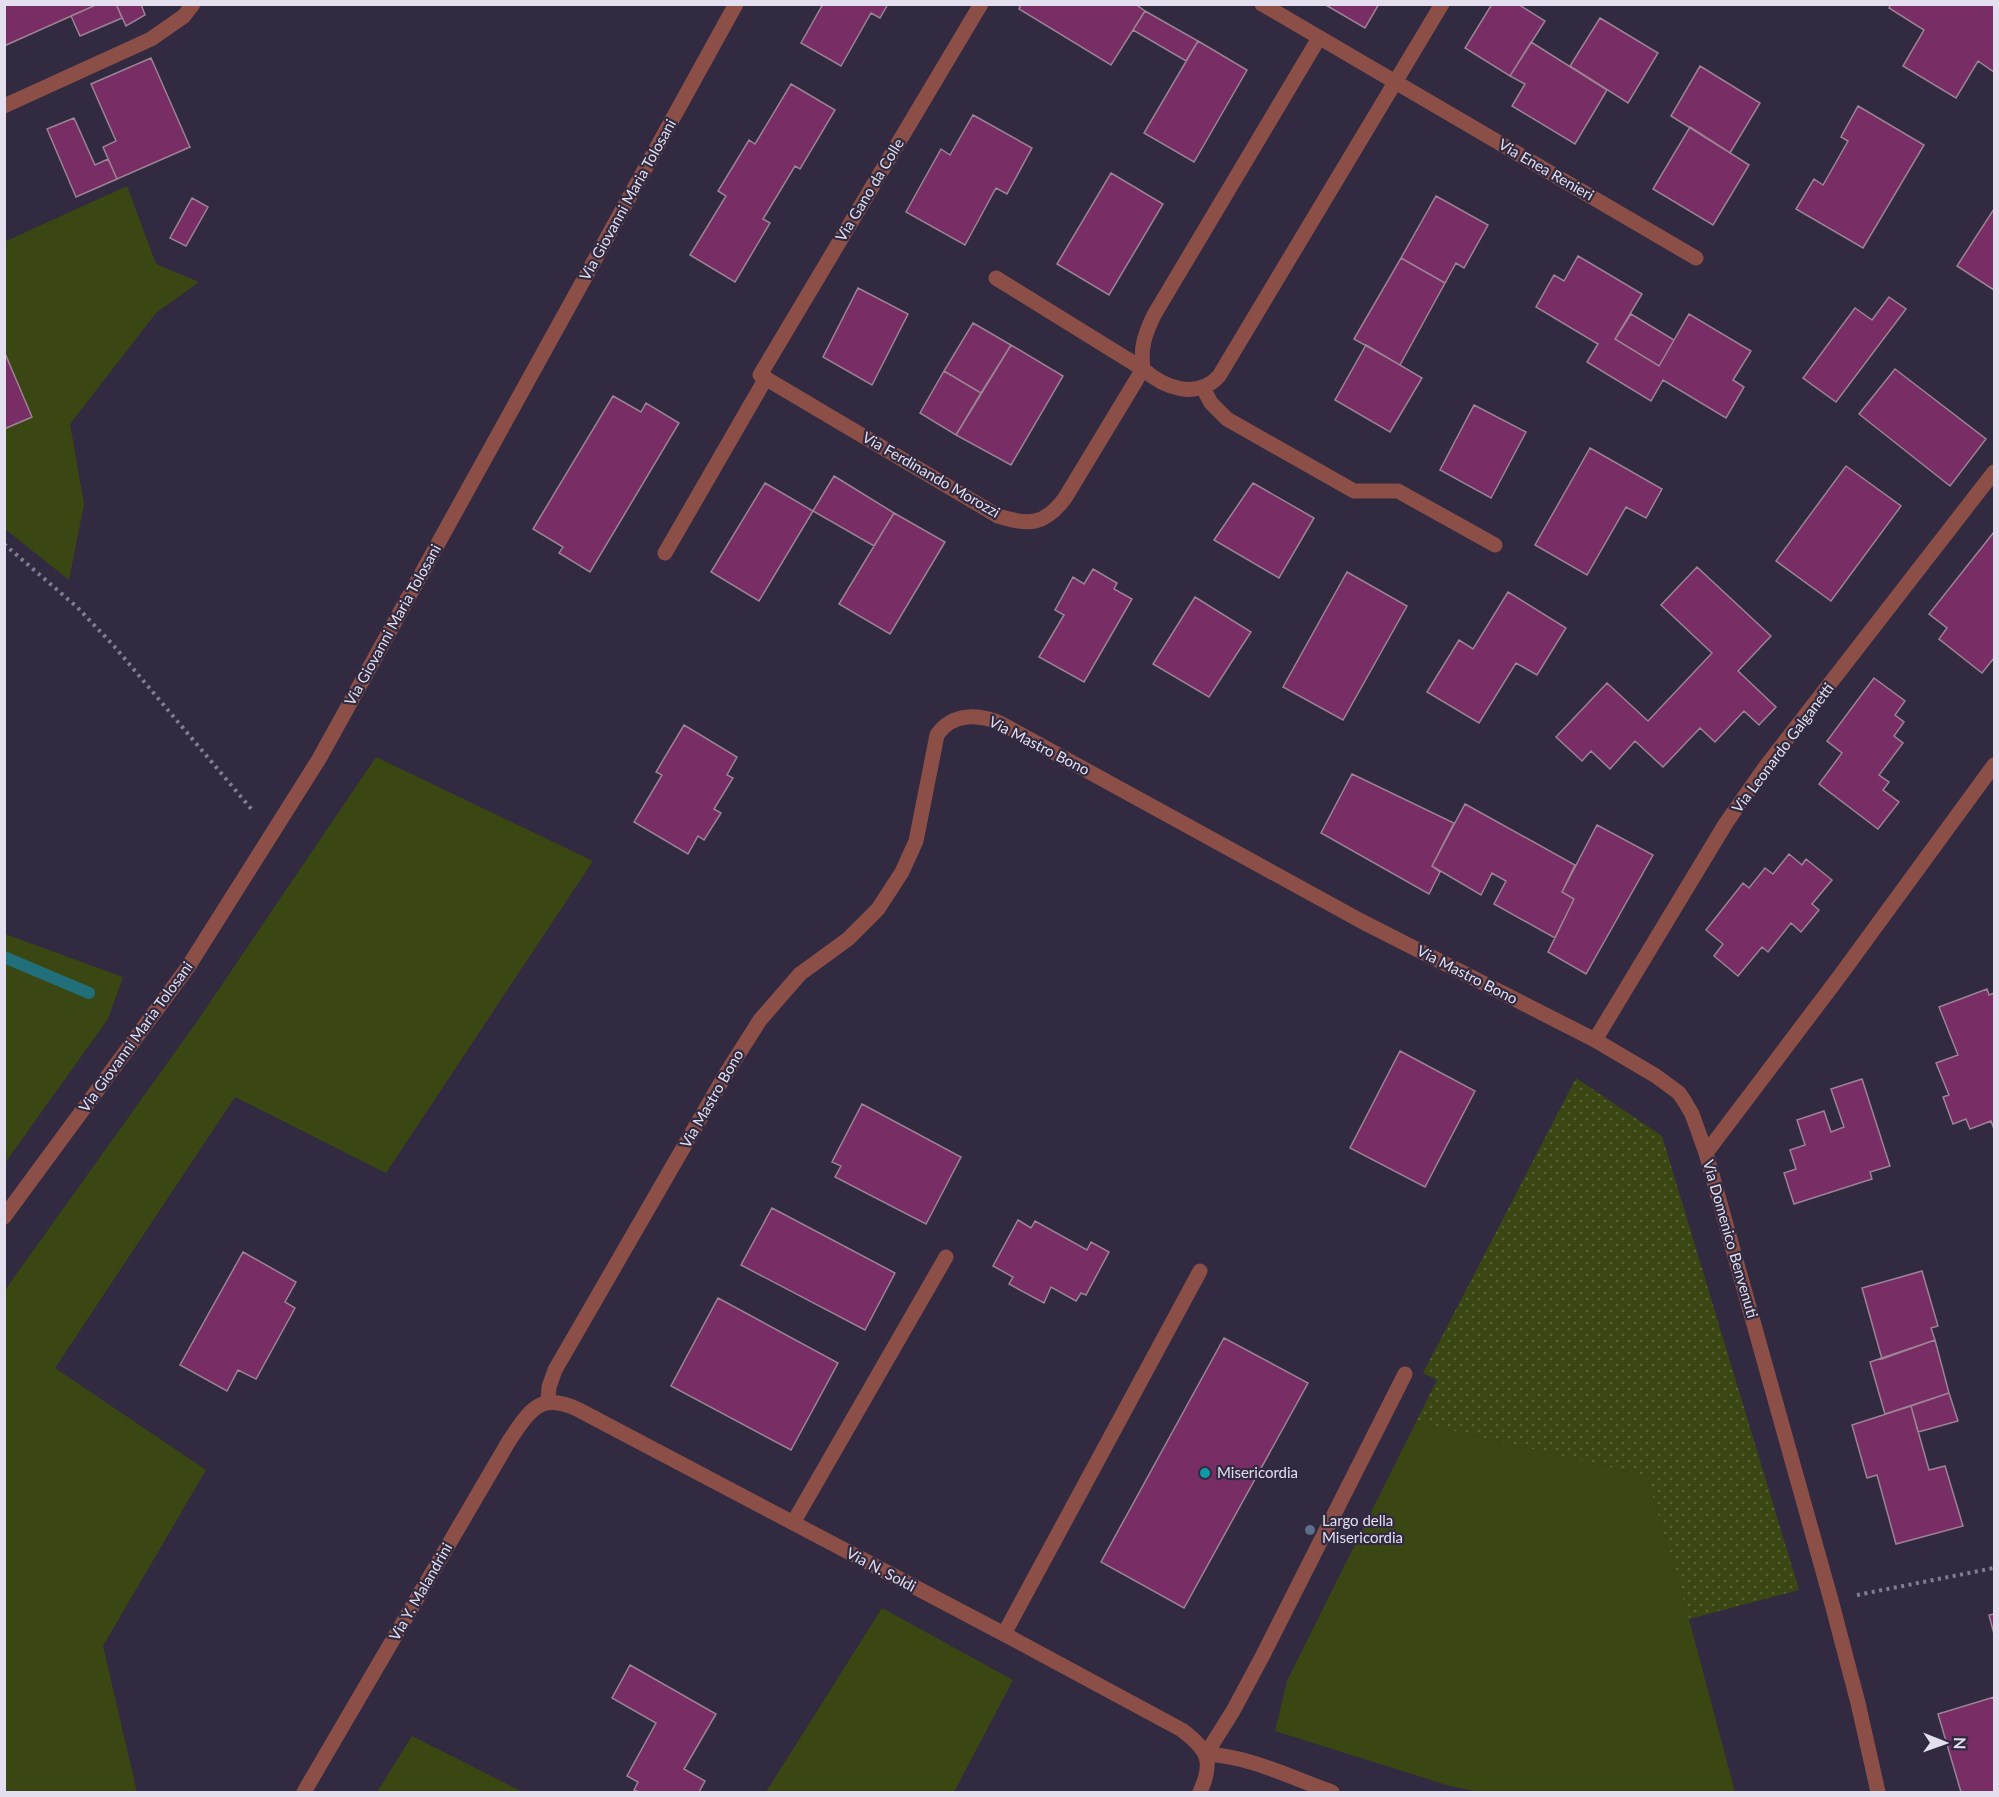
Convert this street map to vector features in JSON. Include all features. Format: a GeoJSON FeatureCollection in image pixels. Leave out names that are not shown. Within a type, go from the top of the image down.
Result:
{"type":"FeatureCollection","features":[{"type":"Feature","properties":{"kind":"street"},"geometry":{"type":"LineString","coordinates":[[4,106],[151,39],[184,16],[193,4]]}},
{"type":"Feature","properties":{"kind":"street","name":"Via Giovanni Maria Tolosani"},"geometry":{"type":"LineString","coordinates":[[4,1217],[188,968],[319,759],[736,4]]}},
{"type":"Feature","properties":{"kind":"street","name":"Via Gano da Colle"},"geometry":{"type":"LineString","coordinates":[[665,553],[763,377],[981,4]]}},
{"type":"Feature","properties":{"kind":"street"},"geometry":{"type":"LineString","coordinates":[[1143,369],[1142,344],[1154,315],[1319,38],[1262,4]]}},
{"type":"Feature","properties":{"kind":"street"},"geometry":{"type":"LineString","coordinates":[[996,278],[1143,369],[1156,380],[1183,389],[1203,388],[1214,382],[1442,4]]}},
{"type":"Feature","properties":{"kind":"street","name":"Via Enea Renieri"},"geometry":{"type":"LineString","coordinates":[[1319,38],[1696,258]]}},
{"type":"Feature","properties":{"kind":"street","name":"Via Ferdinando Morozzi"},"geometry":{"type":"LineString","coordinates":[[763,377],[998,516],[1031,522],[1050,515],[1065,498],[1143,369]]}},
{"type":"Feature","properties":{"kind":"street"},"geometry":{"type":"LineString","coordinates":[[1203,388],[1211,403],[1227,419],[1354,491],[1398,491],[1495,545]]}},
{"type":"Feature","properties":{"kind":"street","name":"Via Leonardo Galganetti"},"geometry":{"type":"LineString","coordinates":[[1595,1040],[1726,823],[1766,766],[1995,472]]}},
{"type":"Feature","properties":{"kind":"street","name":"Via Mastro Bono"},"geometry":{"type":"LineString","coordinates":[[548,1401],[549,1387],[555,1370],[727,1072],[760,1020],[800,974],[848,939],[878,909],[891,892],[916,841],[937,735],[948,723],[959,718],[980,717],[1002,724],[1361,921],[1595,1040],[1656,1076],[1678,1093],[1692,1114],[1706,1153]]}},
{"type":"Feature","properties":{"kind":"street","name":"Via Domenico Benvenuti"},"geometry":{"type":"LineString","coordinates":[[1878,1792],[1831,1600],[1706,1153],[1995,765]]}},
{"type":"Feature","properties":{"kind":"street"},"geometry":{"type":"LineString","coordinates":[[793,1523],[945,1257]]}},
{"type":"Feature","properties":{"kind":"street"},"geometry":{"type":"LineString","coordinates":[[1004,1634],[1200,1271]]}},
{"type":"Feature","properties":{"kind":"street"},"geometry":{"type":"LineString","coordinates":[[1200,1792],[1208,1767],[1206,1754],[1233,1711],[1263,1655],[1405,1374]]}},
{"type":"Feature","properties":{"kind":"street","name":"Via N. Soldi"},"geometry":{"type":"LineString","coordinates":[[548,1401],[559,1401],[573,1407],[1004,1634],[1182,1730],[1198,1743],[1206,1754]]}},
{"type":"Feature","properties":{"kind":"street","name":"Via Y. Malandrini"},"geometry":{"type":"LineString","coordinates":[[304,1792],[509,1441],[534,1410],[548,1401]]}},
{"type":"Feature","properties":{"kind":"street"},"geometry":{"type":"LineString","coordinates":[[1206,1754],[1254,1764],[1332,1792]]}},
{"type":"Feature","properties":{"kind":"path"},"geometry":{"type":"LineString","coordinates":[[4,544],[76,607],[114,646],[273,834]]}},
{"type":"Feature","properties":{"kind":"path"},"geometry":{"type":"LineString","coordinates":[[1831,1600],[1995,1568]]}},
{"type":"Feature","properties":{"kind":"green space"},"geometry":{"type":"Polygon","coordinates":[[[127,186],[156,264],[199,282],[156,313],[70,424],[84,504],[69,580],[5,529],[4,242],[127,186]]]}},
{"type":"Feature","properties":{"kind":"green space"},"geometry":{"type":"Polygon","coordinates":[[[376,757],[593,861],[386,1173],[235,1097],[55,1368],[206,1470],[103,1646],[137,1792],[5,1792],[5,1290],[198,1020],[376,757]]]}},
{"type":"Feature","properties":{"kind":"green space"},"geometry":{"type":"Polygon","coordinates":[[[5,934],[123,977],[108,1019],[5,1163],[5,934]]]}},
{"type":"Feature","properties":{"kind":"green space"},"geometry":{"type":"Polygon","coordinates":[[[1576,1078],[1662,1136],[1799,1590],[1689,1619],[1647,1476],[1416,1422],[1437,1380],[1423,1373],[1576,1078]]]}},
{"type":"Feature","properties":{"kind":"green space"},"geometry":{"type":"Polygon","coordinates":[[[1416,1422],[1647,1476],[1689,1619],[1735,1792],[1479,1792],[1450,1786],[1275,1731],[1287,1681],[1416,1422]]]}},
{"type":"Feature","properties":{"kind":"green space"},"geometry":{"type":"Polygon","coordinates":[[[882,1608],[1013,1680],[954,1792],[766,1792],[882,1608]]]}},
{"type":"Feature","properties":{"kind":"green space"},"geometry":{"type":"Polygon","coordinates":[[[412,1736],[523,1792],[377,1792],[412,1736]]]}},
{"type":"Feature","properties":{"kind":"building"},"geometry":{"type":"Polygon","coordinates":[[[4,4],[98,4],[4,46],[4,4]]]}},
{"type":"Feature","properties":{"kind":"building"},"geometry":{"type":"Polygon","coordinates":[[[98,4],[116,4],[122,18],[80,36],[71,16],[98,4]]]}},
{"type":"Feature","properties":{"kind":"building"},"geometry":{"type":"Polygon","coordinates":[[[116,4],[141,4],[145,15],[126,26],[116,4]]]}},
{"type":"Feature","properties":{"kind":"building"},"geometry":{"type":"Polygon","coordinates":[[[823,4],[888,4],[880,18],[871,13],[841,66],[801,43],[823,4]]]}},
{"type":"Feature","properties":{"kind":"building"},"geometry":{"type":"Polygon","coordinates":[[[1021,4],[1135,4],[1145,11],[1111,65],[1019,9],[1021,4]]]}},
{"type":"Feature","properties":{"kind":"building"},"geometry":{"type":"Polygon","coordinates":[[[1324,4],[1379,4],[1365,28],[1324,4]]]}},
{"type":"Feature","properties":{"kind":"building"},"geometry":{"type":"Polygon","coordinates":[[[1492,4],[1518,4],[1545,21],[1510,76],[1465,48],[1492,4]]]}},
{"type":"Feature","properties":{"kind":"building"},"geometry":{"type":"Polygon","coordinates":[[[1891,4],[1994,4],[1994,72],[1978,61],[1956,98],[1903,66],[1924,30],[1889,8],[1891,4]]]}},
{"type":"Feature","properties":{"kind":"building"},"geometry":{"type":"Polygon","coordinates":[[[1145,11],[1198,41],[1186,61],[1133,30],[1145,11]]]}},
{"type":"Feature","properties":{"kind":"building"},"geometry":{"type":"Polygon","coordinates":[[[1600,18],[1658,53],[1628,103],[1570,66],[1600,18]]]}},
{"type":"Feature","properties":{"kind":"building"},"geometry":{"type":"Polygon","coordinates":[[[1198,41],[1247,70],[1194,162],[1144,133],[1198,41]]]}},
{"type":"Feature","properties":{"kind":"building"},"geometry":{"type":"Polygon","coordinates":[[[1531,42],[1607,90],[1575,144],[1512,106],[1525,84],[1510,76],[1531,42]]]}},
{"type":"Feature","properties":{"kind":"building"},"geometry":{"type":"Polygon","coordinates":[[[151,58],[190,147],[117,179],[103,147],[116,141],[91,84],[151,58]]]}},
{"type":"Feature","properties":{"kind":"building"},"geometry":{"type":"Polygon","coordinates":[[[1700,66],[1760,103],[1730,153],[1671,116],[1700,66]]]}},
{"type":"Feature","properties":{"kind":"building"},"geometry":{"type":"Polygon","coordinates":[[[791,84],[835,110],[800,169],[795,166],[763,219],[770,223],[735,282],[690,255],[726,196],[718,191],[749,140],[755,144],[791,84]]]}},
{"type":"Feature","properties":{"kind":"building"},"geometry":{"type":"Polygon","coordinates":[[[1858,106],[1924,145],[1863,248],[1796,209],[1814,179],[1823,185],[1848,141],[1841,137],[1858,106]]]}},
{"type":"Feature","properties":{"kind":"building"},"geometry":{"type":"Polygon","coordinates":[[[973,115],[1032,148],[1007,194],[996,188],[965,245],[906,212],[941,149],[950,155],[973,115]]]}},
{"type":"Feature","properties":{"kind":"building"},"geometry":{"type":"Polygon","coordinates":[[[74,118],[95,165],[108,159],[117,179],[76,197],[47,129],[74,118]]]}},
{"type":"Feature","properties":{"kind":"building"},"geometry":{"type":"Polygon","coordinates":[[[1690,127],[1749,165],[1713,225],[1653,189],[1690,127]]]}},
{"type":"Feature","properties":{"kind":"building"},"geometry":{"type":"Polygon","coordinates":[[[1111,173],[1163,204],[1109,295],[1057,264],[1111,173]]]}},
{"type":"Feature","properties":{"kind":"building"},"geometry":{"type":"Polygon","coordinates":[[[1436,196],[1488,225],[1464,268],[1456,263],[1445,283],[1401,258],[1436,196]]]}},
{"type":"Feature","properties":{"kind":"building"},"geometry":{"type":"Polygon","coordinates":[[[192,198],[208,207],[186,246],[170,238],[192,198]]]}},
{"type":"Feature","properties":{"kind":"building"},"geometry":{"type":"Polygon","coordinates":[[[1994,209],[1994,290],[1957,266],[1994,209]]]}},
{"type":"Feature","properties":{"kind":"building"},"geometry":{"type":"Polygon","coordinates":[[[1578,256],[1642,294],[1615,339],[1659,366],[1689,314],[1751,351],[1733,380],[1744,387],[1726,418],[1663,380],[1651,401],[1587,362],[1598,344],[1536,307],[1554,275],[1564,281],[1578,256]]]}},
{"type":"Feature","properties":{"kind":"building"},"geometry":{"type":"Polygon","coordinates":[[[1401,258],[1445,283],[1400,365],[1354,339],[1401,258]]]}},
{"type":"Feature","properties":{"kind":"building"},"geometry":{"type":"Polygon","coordinates":[[[858,288],[908,314],[872,385],[823,357],[858,288]]]}},
{"type":"Feature","properties":{"kind":"building"},"geometry":{"type":"Polygon","coordinates":[[[1889,297],[1906,309],[1836,402],[1803,378],[1855,308],[1872,320],[1889,297]]]}},
{"type":"Feature","properties":{"kind":"building"},"geometry":{"type":"Polygon","coordinates":[[[1631,314],[1674,340],[1659,366],[1615,339],[1631,314]]]}},
{"type":"Feature","properties":{"kind":"building"},"geometry":{"type":"Polygon","coordinates":[[[973,323],[1011,345],[981,393],[944,371],[973,323]]]}},
{"type":"Feature","properties":{"kind":"building"},"geometry":{"type":"Polygon","coordinates":[[[1011,345],[1063,376],[1011,465],[956,435],[1011,345]]]}},
{"type":"Feature","properties":{"kind":"building"},"geometry":{"type":"Polygon","coordinates":[[[1366,345],[1422,378],[1390,432],[1335,400],[1366,345]]]}},
{"type":"Feature","properties":{"kind":"building"},"geometry":{"type":"Polygon","coordinates":[[[4,351],[32,417],[4,429],[4,351]]]}},
{"type":"Feature","properties":{"kind":"building"},"geometry":{"type":"Polygon","coordinates":[[[1895,369],[1986,439],[1950,486],[1859,414],[1895,369]]]}},
{"type":"Feature","properties":{"kind":"building"},"geometry":{"type":"Polygon","coordinates":[[[944,371],[981,393],[956,435],[920,413],[944,371]]]}},
{"type":"Feature","properties":{"kind":"building"},"geometry":{"type":"Polygon","coordinates":[[[613,396],[641,412],[646,403],[679,423],[590,572],[559,553],[563,547],[533,529],[613,396]]]}},
{"type":"Feature","properties":{"kind":"building"},"geometry":{"type":"Polygon","coordinates":[[[1474,405],[1526,432],[1491,498],[1440,470],[1474,405]]]}},
{"type":"Feature","properties":{"kind":"building"},"geometry":{"type":"Polygon","coordinates":[[[1590,448],[1662,489],[1646,518],[1626,507],[1587,575],[1535,545],[1590,448]]]}},
{"type":"Feature","properties":{"kind":"building"},"geometry":{"type":"Polygon","coordinates":[[[1846,466],[1901,506],[1831,601],[1776,561],[1846,466]]]}},
{"type":"Feature","properties":{"kind":"building"},"geometry":{"type":"Polygon","coordinates":[[[834,476],[894,513],[874,546],[813,511],[834,476]]]}},
{"type":"Feature","properties":{"kind":"building"},"geometry":{"type":"Polygon","coordinates":[[[765,483],[813,511],[759,601],[711,572],[765,483]]]}},
{"type":"Feature","properties":{"kind":"building"},"geometry":{"type":"Polygon","coordinates":[[[1253,483],[1314,518],[1279,578],[1214,540],[1253,483]]]}},
{"type":"Feature","properties":{"kind":"building"},"geometry":{"type":"Polygon","coordinates":[[[894,513],[945,542],[890,634],[839,604],[894,513]]]}},
{"type":"Feature","properties":{"kind":"building"},"geometry":{"type":"Polygon","coordinates":[[[1994,532],[1994,658],[1982,673],[1939,639],[1947,628],[1929,614],[1994,532]]]}},
{"type":"Feature","properties":{"kind":"building"},"geometry":{"type":"Polygon","coordinates":[[[1697,567],[1771,636],[1738,671],[1776,707],[1759,725],[1744,711],[1715,742],[1700,728],[1663,767],[1635,741],[1610,769],[1591,751],[1582,761],[1556,737],[1607,683],[1648,721],[1712,653],[1661,605],[1697,567]]]}},
{"type":"Feature","properties":{"kind":"building"},"geometry":{"type":"Polygon","coordinates":[[[1093,569],[1117,583],[1114,589],[1132,599],[1084,682],[1039,657],[1064,615],[1055,610],[1073,577],[1084,584],[1093,569]]]}},
{"type":"Feature","properties":{"kind":"building"},"geometry":{"type":"Polygon","coordinates":[[[1347,572],[1407,606],[1343,720],[1283,687],[1347,572]]]}},
{"type":"Feature","properties":{"kind":"building"},"geometry":{"type":"Polygon","coordinates":[[[1508,592],[1566,628],[1537,675],[1516,663],[1479,723],[1427,692],[1459,640],[1473,649],[1508,592]]]}},
{"type":"Feature","properties":{"kind":"building"},"geometry":{"type":"Polygon","coordinates":[[[1195,597],[1251,632],[1209,697],[1153,664],[1195,597]]]}},
{"type":"Feature","properties":{"kind":"building"},"geometry":{"type":"Polygon","coordinates":[[[1874,678],[1905,701],[1895,715],[1904,722],[1894,736],[1903,743],[1879,775],[1889,782],[1883,790],[1899,802],[1878,829],[1819,784],[1842,753],[1827,741],[1874,678]]]}},
{"type":"Feature","properties":{"kind":"building"},"geometry":{"type":"Polygon","coordinates":[[[684,725],[737,757],[727,775],[733,778],[714,809],[721,813],[704,840],[698,836],[688,854],[634,822],[662,775],[656,772],[684,725]]]}},
{"type":"Feature","properties":{"kind":"building"},"geometry":{"type":"Polygon","coordinates":[[[1352,774],[1454,823],[1432,866],[1440,872],[1429,894],[1321,833],[1352,774]]]}},
{"type":"Feature","properties":{"kind":"building"},"geometry":{"type":"Polygon","coordinates":[[[1465,804],[1575,865],[1562,892],[1574,899],[1555,938],[1494,904],[1506,881],[1492,873],[1481,895],[1432,866],[1465,804]]]}},
{"type":"Feature","properties":{"kind":"building"},"geometry":{"type":"Polygon","coordinates":[[[1597,825],[1653,855],[1586,974],[1548,952],[1574,899],[1562,892],[1597,825]]]}},
{"type":"Feature","properties":{"kind":"building"},"geometry":{"type":"Polygon","coordinates":[[[1789,854],[1802,865],[1806,859],[1832,880],[1812,904],[1819,910],[1801,932],[1791,923],[1768,952],[1762,947],[1738,976],[1714,956],[1723,944],[1706,930],[1743,883],[1749,888],[1765,868],[1773,874],[1789,854]]]}},
{"type":"Feature","properties":{"kind":"building"},"geometry":{"type":"Polygon","coordinates":[[[1987,989],[1989,995],[1994,993],[1994,1129],[1991,1121],[1970,1129],[1966,1119],[1953,1124],[1943,1097],[1949,1095],[1936,1063],[1958,1055],[1939,1007],[1987,989]]]}},
{"type":"Feature","properties":{"kind":"building"},"geometry":{"type":"Polygon","coordinates":[[[1400,1051],[1475,1091],[1425,1187],[1350,1148],[1400,1051]]]}},
{"type":"Feature","properties":{"kind":"building"},"geometry":{"type":"Polygon","coordinates":[[[1862,1079],[1890,1166],[1870,1172],[1872,1179],[1794,1204],[1784,1173],[1796,1169],[1790,1150],[1805,1145],[1797,1120],[1824,1111],[1831,1132],[1844,1127],[1831,1089],[1862,1079]]]}},
{"type":"Feature","properties":{"kind":"building"},"geometry":{"type":"Polygon","coordinates":[[[862,1104],[961,1157],[926,1224],[835,1177],[841,1166],[832,1162],[862,1104]]]}},
{"type":"Feature","properties":{"kind":"building"},"geometry":{"type":"Polygon","coordinates":[[[772,1208],[895,1273],[865,1330],[741,1265],[772,1208]]]}},
{"type":"Feature","properties":{"kind":"building"},"geometry":{"type":"Polygon","coordinates":[[[1018,1220],[1031,1228],[1035,1221],[1087,1250],[1091,1242],[1109,1252],[1086,1295],[1081,1293],[1076,1301],[1051,1287],[1044,1303],[1009,1284],[1013,1277],[993,1266],[1018,1220]]]}},
{"type":"Feature","properties":{"kind":"building"},"geometry":{"type":"Polygon","coordinates":[[[243,1252],[296,1282],[285,1302],[295,1308],[256,1379],[238,1370],[227,1391],[180,1365],[243,1252]]]}},
{"type":"Feature","properties":{"kind":"building"},"geometry":{"type":"Polygon","coordinates":[[[1922,1271],[1938,1326],[1931,1328],[1935,1340],[1882,1359],[1862,1288],[1922,1271]]]}},
{"type":"Feature","properties":{"kind":"building"},"geometry":{"type":"Polygon","coordinates":[[[718,1298],[838,1363],[791,1450],[671,1386],[718,1298]]]}},
{"type":"Feature","properties":{"kind":"building","name":"Misericordia"},"geometry":{"type":"Polygon","coordinates":[[[1224,1338],[1308,1383],[1184,1608],[1101,1562],[1224,1338]]]}},
{"type":"Feature","properties":{"kind":"building"},"geometry":{"type":"Polygon","coordinates":[[[1935,1340],[1949,1393],[1885,1414],[1870,1362],[1935,1340]]]}},
{"type":"Feature","properties":{"kind":"building"},"geometry":{"type":"Polygon","coordinates":[[[1949,1393],[1958,1421],[1918,1432],[1911,1406],[1949,1393]]]}},
{"type":"Feature","properties":{"kind":"building"},"geometry":{"type":"Polygon","coordinates":[[[1911,1406],[1929,1470],[1945,1466],[1963,1526],[1896,1544],[1877,1475],[1867,1478],[1852,1425],[1911,1406]]]}},
{"type":"Feature","properties":{"kind":"building"},"geometry":{"type":"Polygon","coordinates":[[[1994,1614],[1994,1634],[1989,1615],[1994,1614]]]}},
{"type":"Feature","properties":{"kind":"building"},"geometry":{"type":"Polygon","coordinates":[[[630,1665],[716,1714],[684,1769],[705,1781],[699,1792],[639,1792],[634,1790],[638,1782],[627,1776],[656,1723],[612,1698],[630,1665]]]}},
{"type":"Feature","properties":{"kind":"building"},"geometry":{"type":"Polygon","coordinates":[[[1994,1697],[1994,1792],[1961,1792],[1938,1714],[1994,1697]]]}},
{"type":"Feature","properties":{"kind":"waterway"},"geometry":{"type":"LineString","coordinates":[[4,957],[89,993]]}},
{"type":"Feature","properties":{"kind":"place","name":"Misericordia"},"geometry":{"type":"Point","coordinates":[1205,1473]}},
{"type":"Feature","properties":{"kind":"place","name":"Largo della Misericordia"},"geometry":{"type":"Point","coordinates":[1310,1530]}}]}
